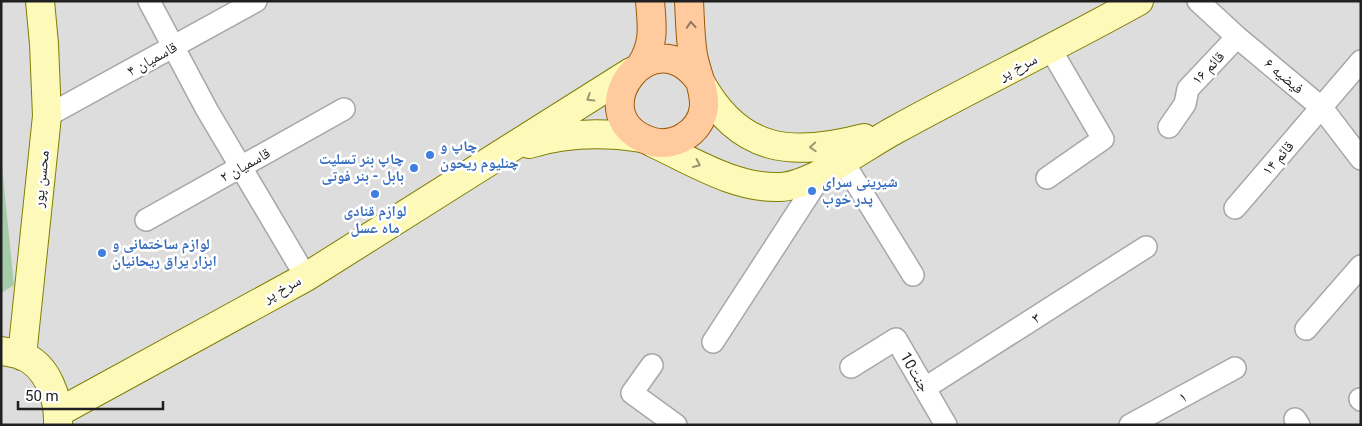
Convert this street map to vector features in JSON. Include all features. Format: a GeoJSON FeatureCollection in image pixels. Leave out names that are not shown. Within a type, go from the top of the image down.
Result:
{"type":"FeatureCollection","features":[{"type":"Feature","properties":{"kind":"main road","name":"محسن پور"},"geometry":{"type":"LineString","coordinates":[[12,353],[47,116],[40,1]]}},
{"type":"Feature","properties":{"kind":"main road"},"geometry":{"type":"LineString","coordinates":[[650,1],[652,41],[648,55],[622,88],[620,105],[623,118],[630,129],[647,140],[666,144],[679,140],[690,133],[699,122],[704,110],[704,96],[693,54],[689,1]]}},
{"type":"Feature","properties":{"kind":"main road","name":"سرخ پر"},"geometry":{"type":"LineString","coordinates":[[499,155],[557,138],[602,134],[647,140],[714,172],[763,187],[795,186],[895,130],[1050,50],[1139,1]]}},
{"type":"Feature","properties":{"kind":"main road"},"geometry":{"type":"LineString","coordinates":[[636,69],[651,60],[675,61],[685,66],[700,83]]}},
{"type":"Feature","properties":{"kind":"main road","name":"سرخ پر"},"geometry":{"type":"LineString","coordinates":[[59,418],[306,277],[636,69]]}},
{"type":"Feature","properties":{"kind":"main road","name":"سرخ پر"},"geometry":{"type":"LineString","coordinates":[[700,83],[712,104],[727,121],[753,138],[772,145],[797,148],[837,145],[895,130]]}},
{"type":"Feature","properties":{"kind":"main road"},"geometry":{"type":"LineString","coordinates":[[12,353],[37,367],[51,384],[59,418]]}},
{"type":"Feature","properties":{"kind":"street"},"geometry":{"type":"LineString","coordinates":[[149,1],[241,167],[306,277]]}},
{"type":"Feature","properties":{"kind":"street","name":"فیضیه ۶"},"geometry":{"type":"LineString","coordinates":[[1198,1],[1237,37],[1322,108],[1361,159]]}},
{"type":"Feature","properties":{"kind":"street","name":"قاسمیان ۴"},"geometry":{"type":"LineString","coordinates":[[47,116],[174,47],[243,5]]}},
{"type":"Feature","properties":{"kind":"street","name":"قائم ۱۶"},"geometry":{"type":"LineString","coordinates":[[1169,127],[1184,104],[1188,89],[1237,37]]}},
{"type":"Feature","properties":{"kind":"street"},"geometry":{"type":"LineString","coordinates":[[1047,178],[1103,139],[1050,50]]}},
{"type":"Feature","properties":{"kind":"street","name":"قائم ۱۴"},"geometry":{"type":"LineString","coordinates":[[1234,208],[1361,61]]}},
{"type":"Feature","properties":{"kind":"street","name":"قاسمیان ۲"},"geometry":{"type":"LineString","coordinates":[[146,220],[344,109]]}},
{"type":"Feature","properties":{"kind":"street"},"geometry":{"type":"LineString","coordinates":[[713,342],[833,166],[913,275]]}},
{"type":"Feature","properties":{"kind":"street","name":"۳"},"geometry":{"type":"LineString","coordinates":[[925,388],[1146,247]]}},
{"type":"Feature","properties":{"kind":"street"},"geometry":{"type":"LineString","coordinates":[[1306,329],[1361,266]]}},
{"type":"Feature","properties":{"kind":"street","name":"جنت10"},"geometry":{"type":"LineString","coordinates":[[851,367],[896,339],[946,425]]}},
{"type":"Feature","properties":{"kind":"street"},"geometry":{"type":"LineString","coordinates":[[652,365],[632,392],[676,425]]}},
{"type":"Feature","properties":{"kind":"street","name":"۱"},"geometry":{"type":"LineString","coordinates":[[1130,425],[1235,368]]}},
{"type":"Feature","properties":{"kind":"shaded area"},"geometry":{"type":"Polygon","coordinates":[[[1,1],[1361,1],[1361,425],[1,425],[1,1]]]}},
{"type":"Feature","properties":{"kind":"green space"},"geometry":{"type":"Polygon","coordinates":[[[1,157],[14,285],[1,293],[1,157]]]}},
{"type":"Feature","properties":{"kind":"place","name":"چاپ و چنلیوم ریحون"},"geometry":{"type":"Point","coordinates":[430,155]}},
{"type":"Feature","properties":{"kind":"place","name":"چاپ بنر تسلیت بابل - بنر فوتی"},"geometry":{"type":"Point","coordinates":[414,168]}},
{"type":"Feature","properties":{"kind":"place","name":"شیرینی سرای پدر خوب"},"geometry":{"type":"Point","coordinates":[812,191]}},
{"type":"Feature","properties":{"kind":"place","name":"لوازم قنادی ماه عسل"},"geometry":{"type":"Point","coordinates":[375,194]}},
{"type":"Feature","properties":{"kind":"place","name":"لوازم ساختمانی و ابزار یراق ریحانیان"},"geometry":{"type":"Point","coordinates":[102,253]}}]}
